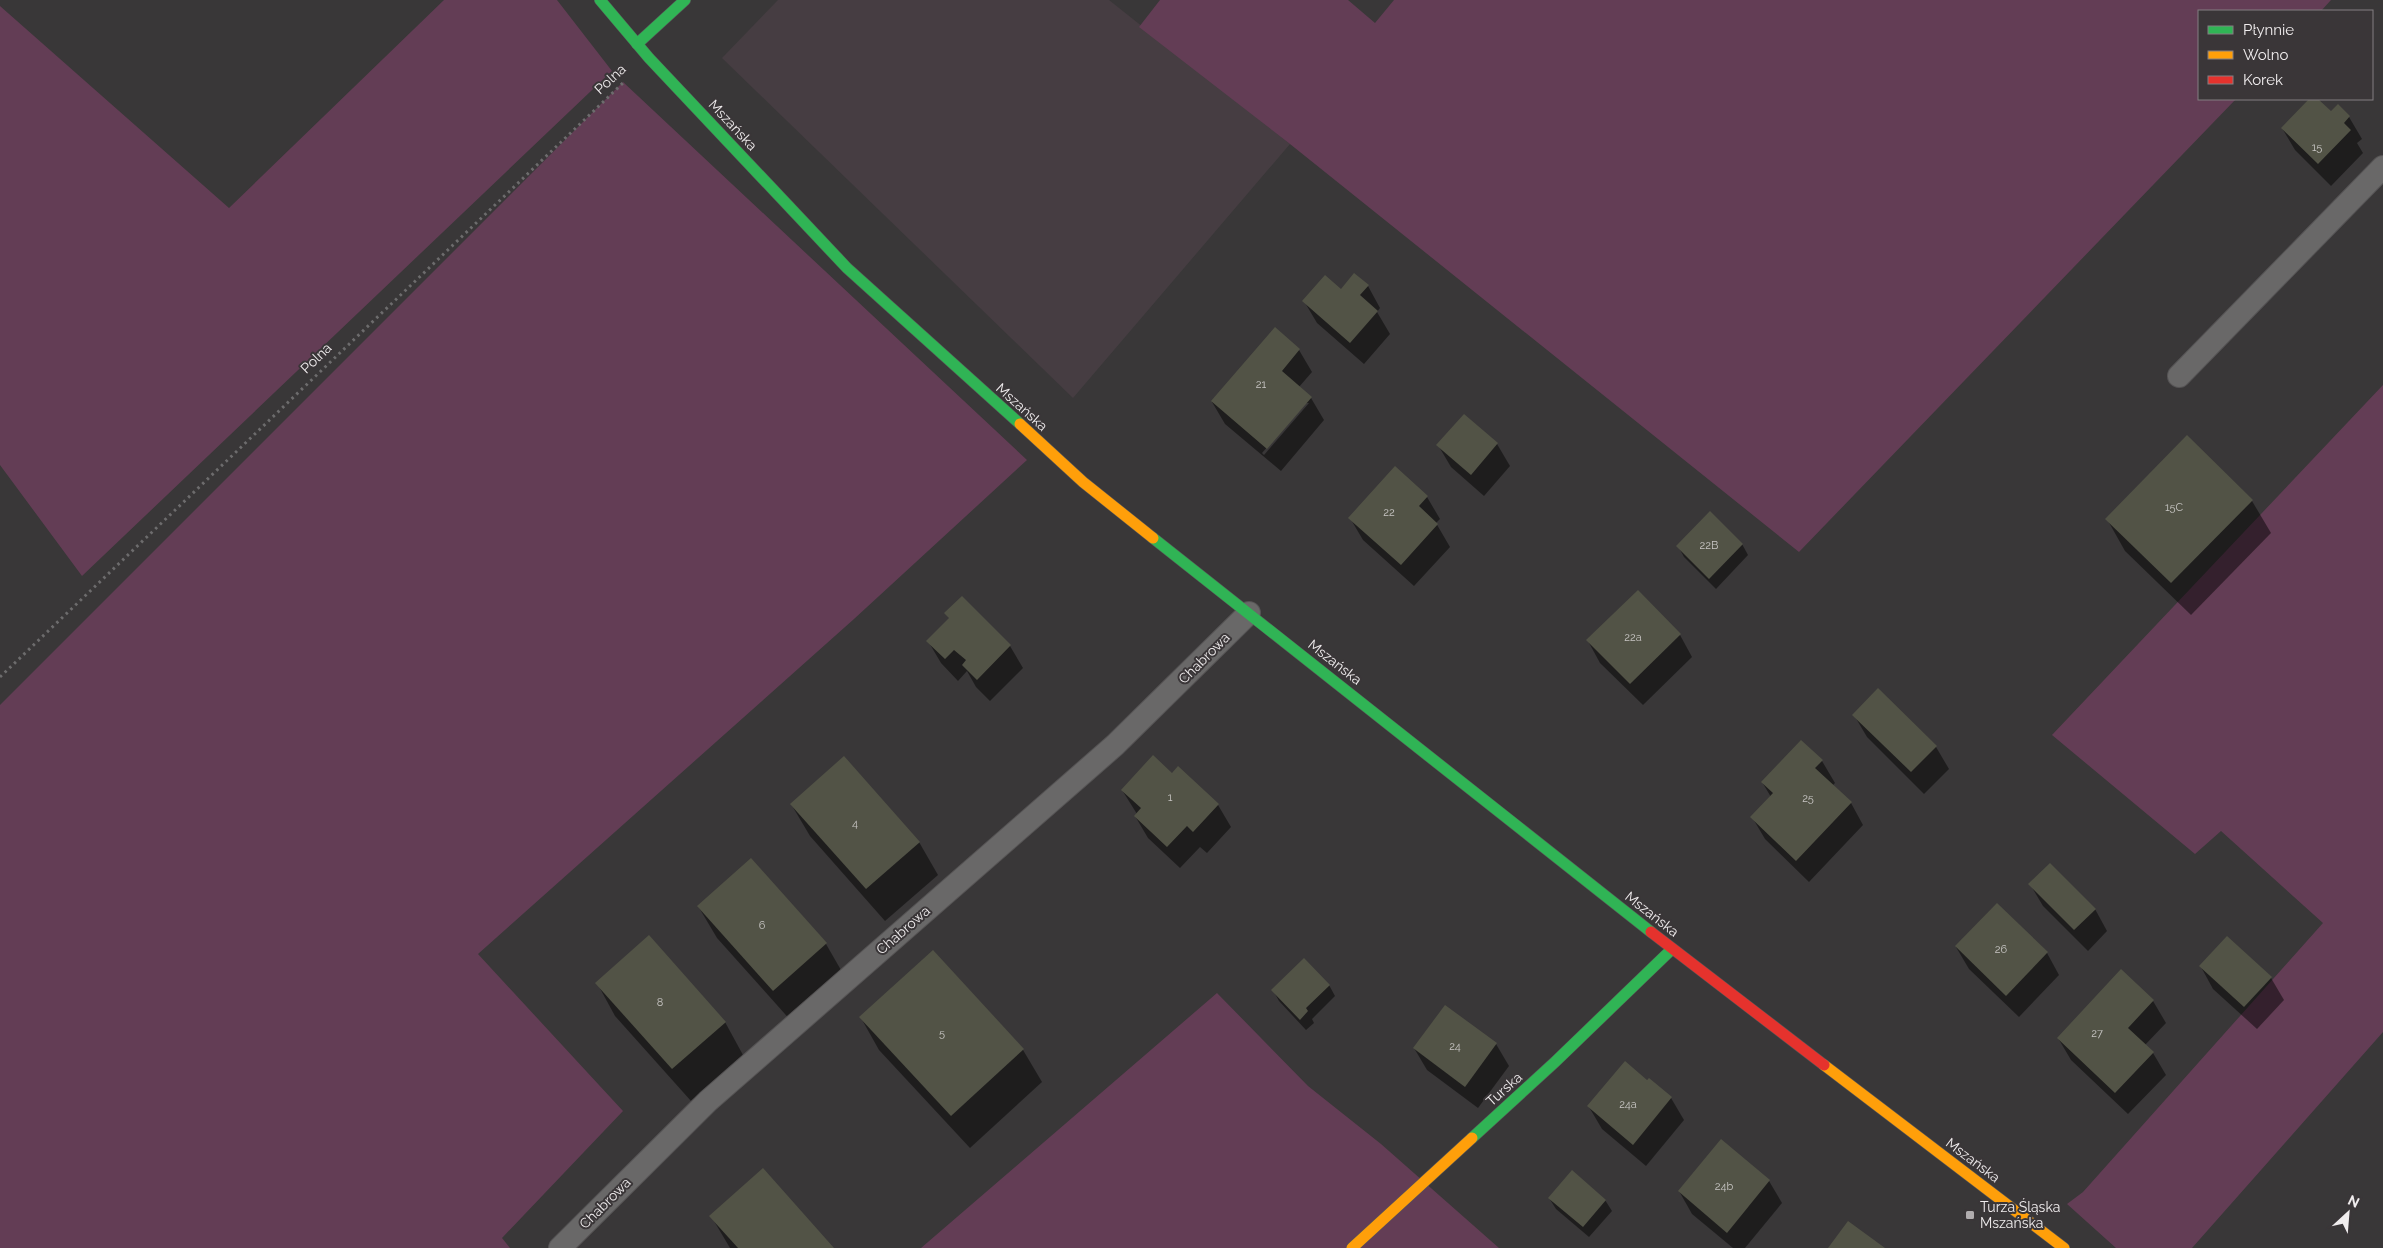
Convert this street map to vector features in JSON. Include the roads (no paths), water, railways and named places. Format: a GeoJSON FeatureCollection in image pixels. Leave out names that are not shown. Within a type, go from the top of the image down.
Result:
{"type":"FeatureCollection","features":[{"type":"Feature","properties":{"kind":"street","name":"Mszańska"},"geometry":{"type":"LineString","coordinates":[[600,0],[649,58],[847,268],[1083,482],[1672,949],[2064,1248]]}},
{"type":"Feature","properties":{"kind":"street"},"geometry":{"type":"LineString","coordinates":[[637,44],[685,0]]}},
{"type":"Feature","properties":{"kind":"street","name":"Turska"},"geometry":{"type":"LineString","coordinates":[[1352,1248],[1555,1062],[1672,949]]}},
{"type":"Feature","properties":{"kind":"lane"},"geometry":{"type":"LineString","coordinates":[[2179,376],[2383,168]]}},
{"type":"Feature","properties":{"kind":"lane","name":"Chabrowa"},"geometry":{"type":"LineString","coordinates":[[560,1248],[708,1101],[1115,745],[1249,613]]}},
{"type":"Feature","properties":{"kind":"place","name":"Turza Śląska Mszańska"},"geometry":{"type":"Point","coordinates":[1970,1215]}}]}
